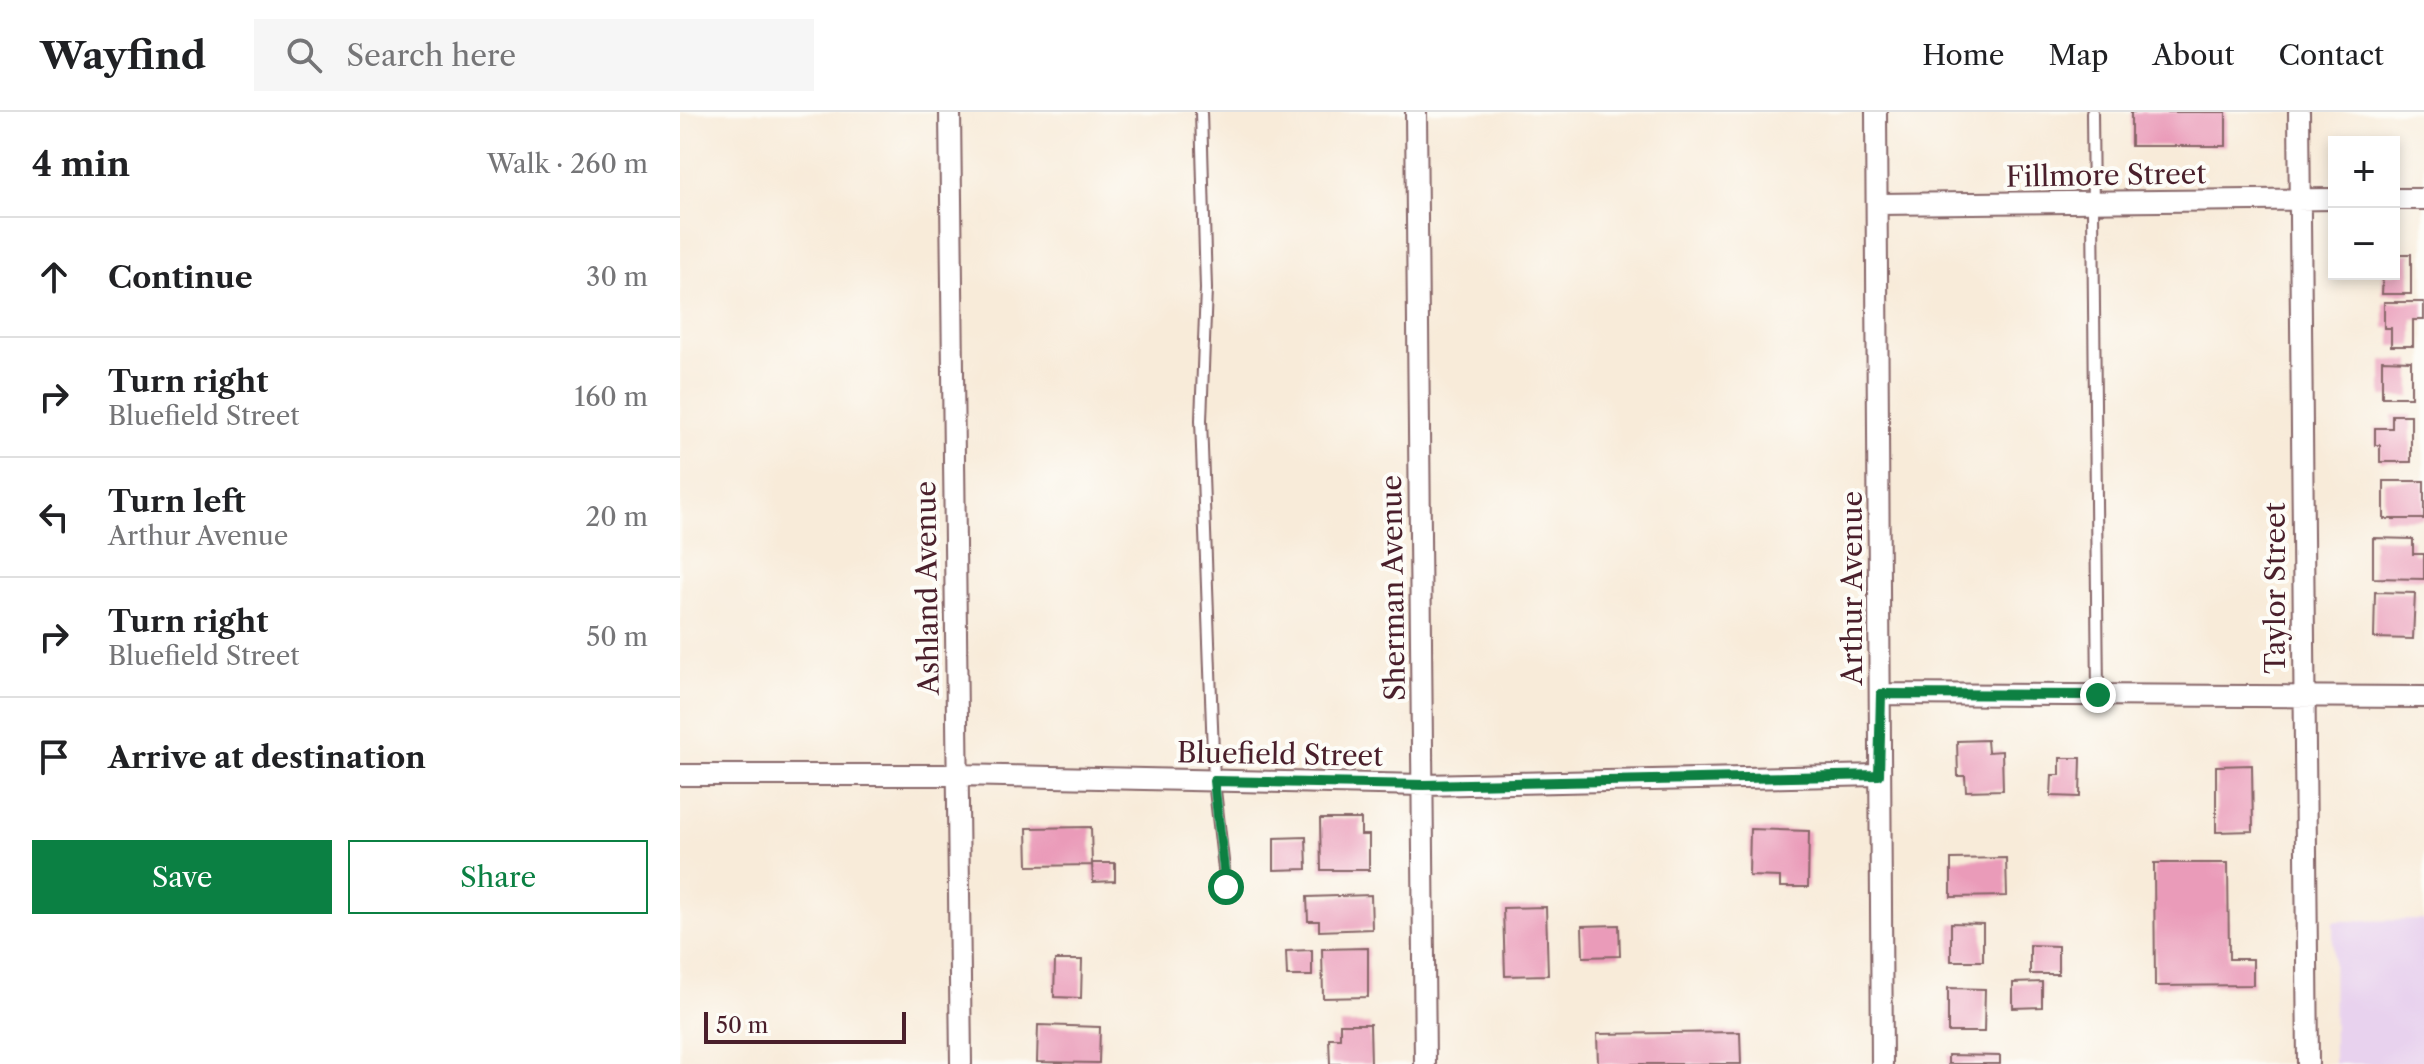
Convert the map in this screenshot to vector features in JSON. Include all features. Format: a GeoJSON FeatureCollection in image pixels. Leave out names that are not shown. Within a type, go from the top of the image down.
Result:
{"type":"FeatureCollection","features":[{"type":"Feature","properties":{"kind":"street","name":"Ashland Avenue"},"geometry":{"type":"LineString","coordinates":[[950,112],[961,1064]]}},
{"type":"Feature","properties":{"kind":"street","name":"Sherman Avenue"},"geometry":{"type":"LineString","coordinates":[[1416,112],[1425,1064]]}},
{"type":"Feature","properties":{"kind":"street","name":"Arthur Avenue"},"geometry":{"type":"LineString","coordinates":[[1876,112],[1882,1064]]}},
{"type":"Feature","properties":{"kind":"street","name":"Taylor Street"},"geometry":{"type":"LineString","coordinates":[[2299,112],[2308,1064]]}},
{"type":"Feature","properties":{"kind":"street","name":"Fillmore Street"},"geometry":{"type":"LineString","coordinates":[[1878,204],[2328,199]]}},
{"type":"Feature","properties":{"kind":"street"},"geometry":{"type":"LineString","coordinates":[[2400,199],[2424,199]]}},
{"type":"Feature","properties":{"kind":"street"},"geometry":{"type":"LineString","coordinates":[[1881,694],[2424,697]]}},
{"type":"Feature","properties":{"kind":"street","name":"Bluefield Street"},"geometry":{"type":"LineString","coordinates":[[680,775],[957,775],[1424,785],[1879,775]]}},
{"type":"Feature","properties":{"kind":"lane"},"geometry":{"type":"LineString","coordinates":[[1201,112],[1206,289],[1201,420],[1214,781],[1226,887]]}},
{"type":"Feature","properties":{"kind":"lane"},"geometry":{"type":"LineString","coordinates":[[2092,112],[2098,695]]}},
{"type":"Feature","properties":{"kind":"shaded area"},"geometry":{"type":"Polygon","coordinates":[[[2424,920],[2424,1064],[2334,1064],[2333,921],[2424,920]]]}},
{"type":"Feature","properties":{"kind":"building"},"geometry":{"type":"Polygon","coordinates":[[[2131,112],[2226,112],[2226,146],[2131,146],[2131,112]]]}},
{"type":"Feature","properties":{"kind":"building"},"geometry":{"type":"Polygon","coordinates":[[[2400,254],[2411,254],[2411,294],[2382,294],[2383,280],[2400,280],[2400,254]]]}},
{"type":"Feature","properties":{"kind":"building"},"geometry":{"type":"Polygon","coordinates":[[[2384,302],[2424,302],[2424,320],[2413,320],[2413,346],[2391,346],[2391,328],[2384,328],[2384,302]]]}},
{"type":"Feature","properties":{"kind":"building"},"geometry":{"type":"Polygon","coordinates":[[[2382,360],[2411,361],[2411,397],[2382,397],[2382,360]]]}},
{"type":"Feature","properties":{"kind":"building"},"geometry":{"type":"Polygon","coordinates":[[[2392,415],[2411,415],[2411,462],[2380,462],[2380,445],[2375,445],[2375,428],[2392,428],[2392,415]]]}},
{"type":"Feature","properties":{"kind":"building"},"geometry":{"type":"Polygon","coordinates":[[[2384,481],[2424,481],[2424,519],[2384,519],[2384,481]]]}},
{"type":"Feature","properties":{"kind":"building"},"geometry":{"type":"Polygon","coordinates":[[[2373,538],[2413,539],[2413,554],[2424,554],[2424,579],[2373,578],[2373,538]]]}},
{"type":"Feature","properties":{"kind":"building"},"geometry":{"type":"Polygon","coordinates":[[[2375,592],[2415,593],[2413,639],[2374,638],[2375,592]]]}},
{"type":"Feature","properties":{"kind":"building"},"geometry":{"type":"Polygon","coordinates":[[[1987,740],[1988,752],[2002,751],[2003,790],[1966,791],[1965,776],[1958,776],[1957,741],[1987,740]]]}},
{"type":"Feature","properties":{"kind":"building"},"geometry":{"type":"Polygon","coordinates":[[[2060,758],[2081,758],[2080,797],[2051,796],[2052,775],[2060,775],[2060,758]]]}},
{"type":"Feature","properties":{"kind":"building"},"geometry":{"type":"Polygon","coordinates":[[[2252,765],[2253,831],[2216,832],[2216,766],[2252,765]]]}},
{"type":"Feature","properties":{"kind":"building"},"geometry":{"type":"Polygon","coordinates":[[[1320,819],[1361,819],[1361,835],[1369,835],[1369,870],[1321,870],[1320,819]]]}},
{"type":"Feature","properties":{"kind":"building"},"geometry":{"type":"Polygon","coordinates":[[[1091,827],[1092,865],[1028,866],[1027,828],[1091,827]]]}},
{"type":"Feature","properties":{"kind":"building"},"geometry":{"type":"Polygon","coordinates":[[[1750,829],[1809,831],[1808,887],[1780,887],[1780,877],[1749,876],[1750,829]]]}},
{"type":"Feature","properties":{"kind":"building"},"geometry":{"type":"Polygon","coordinates":[[[1306,837],[1307,869],[1274,870],[1274,838],[1306,837]]]}},
{"type":"Feature","properties":{"kind":"building"},"geometry":{"type":"Polygon","coordinates":[[[2006,858],[2007,896],[1951,897],[1951,859],[2006,858]]]}},
{"type":"Feature","properties":{"kind":"building"},"geometry":{"type":"Polygon","coordinates":[[[1092,863],[1115,863],[1115,881],[1093,882],[1092,863]]]}},
{"type":"Feature","properties":{"kind":"building"},"geometry":{"type":"Polygon","coordinates":[[[2154,863],[2228,863],[2229,959],[2253,959],[2253,985],[2155,986],[2154,863]]]}},
{"type":"Feature","properties":{"kind":"building"},"geometry":{"type":"Polygon","coordinates":[[[1371,895],[1372,929],[1319,931],[1319,921],[1308,921],[1307,897],[1371,895]]]}},
{"type":"Feature","properties":{"kind":"building"},"geometry":{"type":"Polygon","coordinates":[[[1546,907],[1548,975],[1505,976],[1503,908],[1546,907]]]}},
{"type":"Feature","properties":{"kind":"building"},"geometry":{"type":"Polygon","coordinates":[[[1951,923],[1983,924],[1983,961],[1951,961],[1951,923]]]}},
{"type":"Feature","properties":{"kind":"building"},"geometry":{"type":"Polygon","coordinates":[[[1619,925],[1620,956],[1583,957],[1582,926],[1619,925]]]}},
{"type":"Feature","properties":{"kind":"building"},"geometry":{"type":"Polygon","coordinates":[[[2030,945],[2058,946],[2058,974],[2030,974],[2030,945]]]}},
{"type":"Feature","properties":{"kind":"building"},"geometry":{"type":"Polygon","coordinates":[[[1368,948],[1368,997],[1323,998],[1322,949],[1368,948]]]}},
{"type":"Feature","properties":{"kind":"building"},"geometry":{"type":"Polygon","coordinates":[[[1312,950],[1312,976],[1287,976],[1286,951],[1312,950]]]}},
{"type":"Feature","properties":{"kind":"building"},"geometry":{"type":"Polygon","coordinates":[[[1055,960],[1082,960],[1081,998],[1054,997],[1055,960]]]}},
{"type":"Feature","properties":{"kind":"building"},"geometry":{"type":"Polygon","coordinates":[[[2042,982],[2042,1007],[2013,1008],[2013,983],[2042,982]]]}},
{"type":"Feature","properties":{"kind":"building"},"geometry":{"type":"Polygon","coordinates":[[[1948,988],[1985,989],[1984,1032],[1948,1032],[1948,988]]]}},
{"type":"Feature","properties":{"kind":"building"},"geometry":{"type":"Polygon","coordinates":[[[1340,1024],[1370,1024],[1371,1064],[1330,1064],[1329,1038],[1340,1038],[1340,1024]]]}},
{"type":"Feature","properties":{"kind":"building"},"geometry":{"type":"Polygon","coordinates":[[[1038,1025],[1100,1027],[1099,1063],[1037,1062],[1038,1025]]]}},
{"type":"Feature","properties":{"kind":"building"},"geometry":{"type":"Polygon","coordinates":[[[1740,1032],[1741,1064],[1598,1064],[1597,1034],[1740,1032]]]}},
{"type":"Feature","properties":{"kind":"building"},"geometry":{"type":"Polygon","coordinates":[[[1948,1055],[2000,1056],[2000,1064],[1948,1064],[1948,1055]]]}},
{"type":"Feature","properties":{"kind":"route"},"geometry":{"type":"LineString","coordinates":[[1226,887],[1214,781],[1424,785],[1879,775],[1881,694],[2098,695]]}}]}
